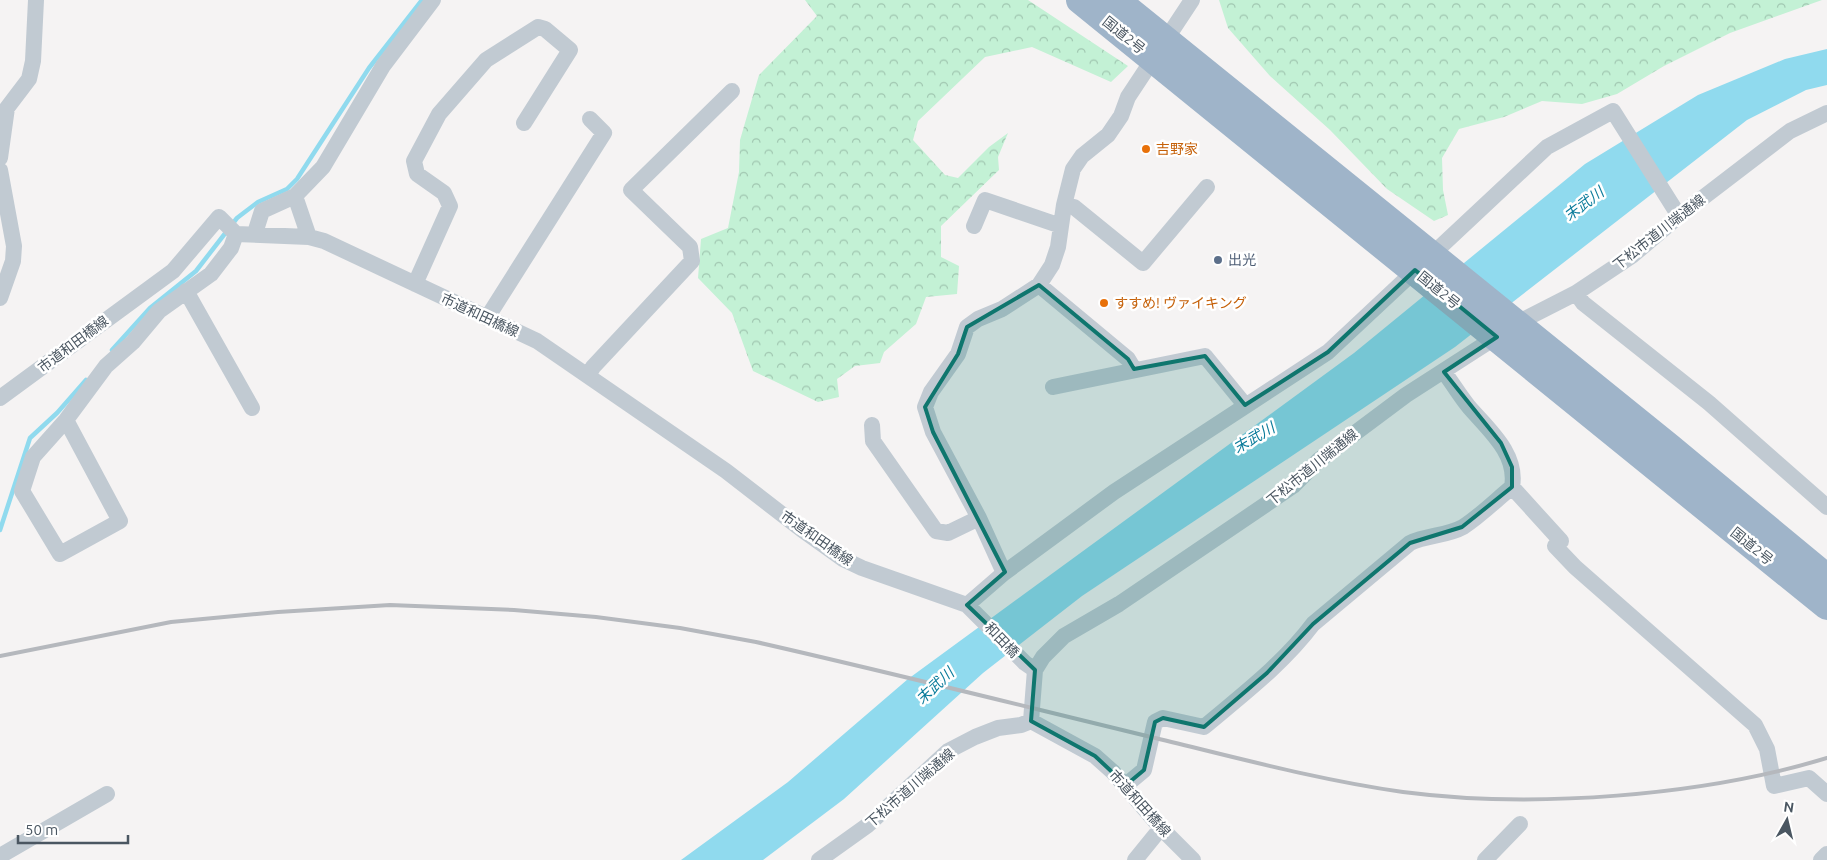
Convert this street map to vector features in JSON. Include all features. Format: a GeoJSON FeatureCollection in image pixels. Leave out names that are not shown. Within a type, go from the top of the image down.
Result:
{"type":"FeatureCollection","features":[{"type":"Feature","properties":{"kind":"highway","name":"国道2号"},"geometry":{"type":"LineString","coordinates":[[1080,0],[1409,252],[1817,576],[1827,606]]}},
{"type":"Feature","properties":{"kind":"highway","name":"国道2号"},"geometry":{"type":"LineString","coordinates":[[1116,0],[1409,252]]}},
{"type":"Feature","properties":{"kind":"highway","name":"国道2号"},"geometry":{"type":"LineString","coordinates":[[1817,576],[1827,613]]}},
{"type":"Feature","properties":{"kind":"street"},"geometry":{"type":"LineString","coordinates":[[0,158],[7,108],[29,79],[36,0]]}},
{"type":"Feature","properties":{"kind":"street"},"geometry":{"type":"LineString","coordinates":[[255,233],[262,211],[295,196],[323,167],[383,66],[433,0]]}},
{"type":"Feature","properties":{"kind":"street"},"geometry":{"type":"LineString","coordinates":[[1004,573],[979,518],[933,432],[925,407],[931,392],[958,354],[967,327],[978,319],[1002,309],[1039,285],[1052,265],[1058,248],[1064,205],[1073,169],[1082,156],[1108,135],[1121,116],[1134,88],[1192,0]]}},
{"type":"Feature","properties":{"kind":"street"},"geometry":{"type":"LineString","coordinates":[[415,284],[450,206],[444,193],[416,174],[414,161],[439,114],[486,60],[538,27],[545,29],[570,50],[524,123]]}},
{"type":"Feature","properties":{"kind":"street"},"geometry":{"type":"LineString","coordinates":[[588,376],[593,366],[692,260],[690,247],[630,190],[732,91]]}},
{"type":"Feature","properties":{"kind":"street"},"geometry":{"type":"LineString","coordinates":[[967,605],[1004,573],[1114,492],[1245,404],[1328,352],[1547,147],[1613,110],[1676,212]]}},
{"type":"Feature","properties":{"kind":"street","name":"下松市道川端通線"},"geometry":{"type":"LineString","coordinates":[[1030,667],[1064,636],[1119,604],[1293,486],[1319,460],[1370,420],[1521,321],[1576,293],[1633,255],[1676,212],[1790,131],[1827,113]]}},
{"type":"Feature","properties":{"kind":"street"},"geometry":{"type":"LineString","coordinates":[[486,318],[604,133],[590,119]]}},
{"type":"Feature","properties":{"kind":"street"},"geometry":{"type":"LineString","coordinates":[[0,170],[14,246],[14,261],[0,298]]}},
{"type":"Feature","properties":{"kind":"street"},"geometry":{"type":"LineString","coordinates":[[1064,205],[1074,207],[1143,263],[1207,187]]}},
{"type":"Feature","properties":{"kind":"street"},"geometry":{"type":"LineString","coordinates":[[295,196],[309,237]]}},
{"type":"Feature","properties":{"kind":"street"},"geometry":{"type":"LineString","coordinates":[[974,226],[985,200],[1061,226]]}},
{"type":"Feature","properties":{"kind":"street","name":"市道和田橋線"},"geometry":{"type":"LineString","coordinates":[[0,398],[173,271],[219,217],[236,233],[309,237],[324,241],[537,341],[726,471],[801,529],[843,558],[889,578],[967,605]]}},
{"type":"Feature","properties":{"kind":"street"},"geometry":{"type":"LineString","coordinates":[[66,420],[120,521],[60,554],[22,491],[33,457],[66,420],[106,366],[133,342],[159,311],[211,274],[231,248],[236,233]]}},
{"type":"Feature","properties":{"kind":"street"},"geometry":{"type":"LineString","coordinates":[[1039,285],[1128,359],[1134,369]]}},
{"type":"Feature","properties":{"kind":"street"},"geometry":{"type":"LineString","coordinates":[[186,291],[252,408]]}},
{"type":"Feature","properties":{"kind":"street"},"geometry":{"type":"LineString","coordinates":[[1576,293],[1583,303],[1709,403],[1770,459],[1827,506]]}},
{"type":"Feature","properties":{"kind":"street"},"geometry":{"type":"LineString","coordinates":[[1053,387],[1205,356],[1245,404]]}},
{"type":"Feature","properties":{"kind":"street"},"geometry":{"type":"LineString","coordinates":[[1444,372],[1463,400],[1501,444],[1512,467],[1512,487],[1561,540],[1555,546],[1574,566],[1755,725],[1767,749],[1774,786],[1809,778],[1827,794]]}},
{"type":"Feature","properties":{"kind":"street"},"geometry":{"type":"LineString","coordinates":[[872,426],[873,441],[936,531],[948,533],[979,518]]}},
{"type":"Feature","properties":{"kind":"street"},"geometry":{"type":"LineString","coordinates":[[1126,785],[1144,770],[1148,763],[1147,751],[1155,722],[1163,718],[1204,727],[1267,673],[1301,640],[1313,624],[1410,543],[1426,536],[1442,534],[1462,527],[1512,487]]}},
{"type":"Feature","properties":{"kind":"street","name":"和田橋"},"geometry":{"type":"LineString","coordinates":[[967,605],[1030,667]]}},
{"type":"Feature","properties":{"kind":"street"},"geometry":{"type":"LineString","coordinates":[[1030,667],[1031,721]]}},
{"type":"Feature","properties":{"kind":"street","name":"市道和田橋線"},"geometry":{"type":"LineString","coordinates":[[1031,721],[1095,756],[1126,785],[1161,828],[1193,860]]}},
{"type":"Feature","properties":{"kind":"street","name":"下松市道川端通線"},"geometry":{"type":"LineString","coordinates":[[818,860],[868,825],[948,751],[975,736],[998,728],[1021,725],[1031,721]]}},
{"type":"Feature","properties":{"kind":"street"},"geometry":{"type":"LineString","coordinates":[[0,856],[107,794]]}},
{"type":"Feature","properties":{"kind":"street"},"geometry":{"type":"LineString","coordinates":[[1486,860],[1520,824]]}},
{"type":"Feature","properties":{"kind":"street"},"geometry":{"type":"LineString","coordinates":[[1135,860],[1161,828]]}},
{"type":"Feature","properties":{"kind":"street"},"geometry":{"type":"LineString","coordinates":[[1821,860],[1827,854]]}},
{"type":"Feature","properties":{"kind":"highlighted area"},"geometry":{"type":"Polygon","coordinates":[[[1415,270],[1497,337],[1444,372],[1501,443],[1512,467],[1512,487],[1462,527],[1410,543],[1313,624],[1267,673],[1204,727],[1163,718],[1155,722],[1144,770],[1126,785],[1095,756],[1031,721],[1035,670],[967,605],[1005,572],[933,432],[925,407],[958,354],[967,327],[1039,285],[1128,359],[1134,369],[1205,356],[1245,405],[1328,352],[1415,270]]]}},
{"type":"Feature","properties":{"kind":"green space"},"geometry":{"type":"Polygon","coordinates":[[[805,0],[1028,0],[1128,66],[1111,82],[1032,47],[985,57],[918,121],[913,140],[945,175],[958,178],[989,147],[1008,133],[998,157],[999,170],[941,226],[941,257],[959,266],[957,294],[926,297],[916,324],[884,352],[880,363],[855,366],[837,379],[839,397],[818,402],[753,371],[732,313],[698,278],[701,239],[728,228],[739,172],[740,140],[759,75],[817,16],[805,0]]]}},
{"type":"Feature","properties":{"kind":"green space"},"geometry":{"type":"Polygon","coordinates":[[[1219,0],[1822,0],[1730,33],[1664,66],[1617,94],[1582,104],[1542,101],[1504,117],[1459,129],[1442,158],[1443,190],[1448,215],[1434,221],[1387,189],[1330,130],[1270,76],[1228,28],[1219,0]]]}},
{"type":"Feature","properties":{"kind":"water","name":"末武川"},"geometry":{"type":"Polygon","coordinates":[[[1827,49],[1827,85],[1806,90],[1747,120],[1455,347],[1082,596],[983,673],[844,799],[763,860],[681,860],[788,782],[908,679],[1354,353],[1585,164],[1698,95],[1785,59],[1827,49]]]}},
{"type":"Feature","properties":{"kind":"waterway"},"geometry":{"type":"LineString","coordinates":[[112,350],[150,308],[196,271],[237,218],[258,202],[287,189],[297,179],[369,68],[422,0]]}},
{"type":"Feature","properties":{"kind":"waterway"},"geometry":{"type":"LineString","coordinates":[[0,530],[30,438],[57,413],[86,380]]}},
{"type":"Feature","properties":{"kind":"railway"},"geometry":{"type":"LineString","coordinates":[[0,656],[171,622],[278,612],[390,605],[514,610],[596,617],[680,628],[756,642],[1276,768],[1403,792],[1453,797],[1507,799],[1617,796],[1726,782],[1827,758]]}},
{"type":"Feature","properties":{"kind":"place","name":"吉野家"},"geometry":{"type":"Point","coordinates":[1146,149]}},
{"type":"Feature","properties":{"kind":"place","name":"出光"},"geometry":{"type":"Point","coordinates":[1218,260]}},
{"type":"Feature","properties":{"kind":"place","name":"すすめ! ヴァイキング"},"geometry":{"type":"Point","coordinates":[1104,303]}}]}
